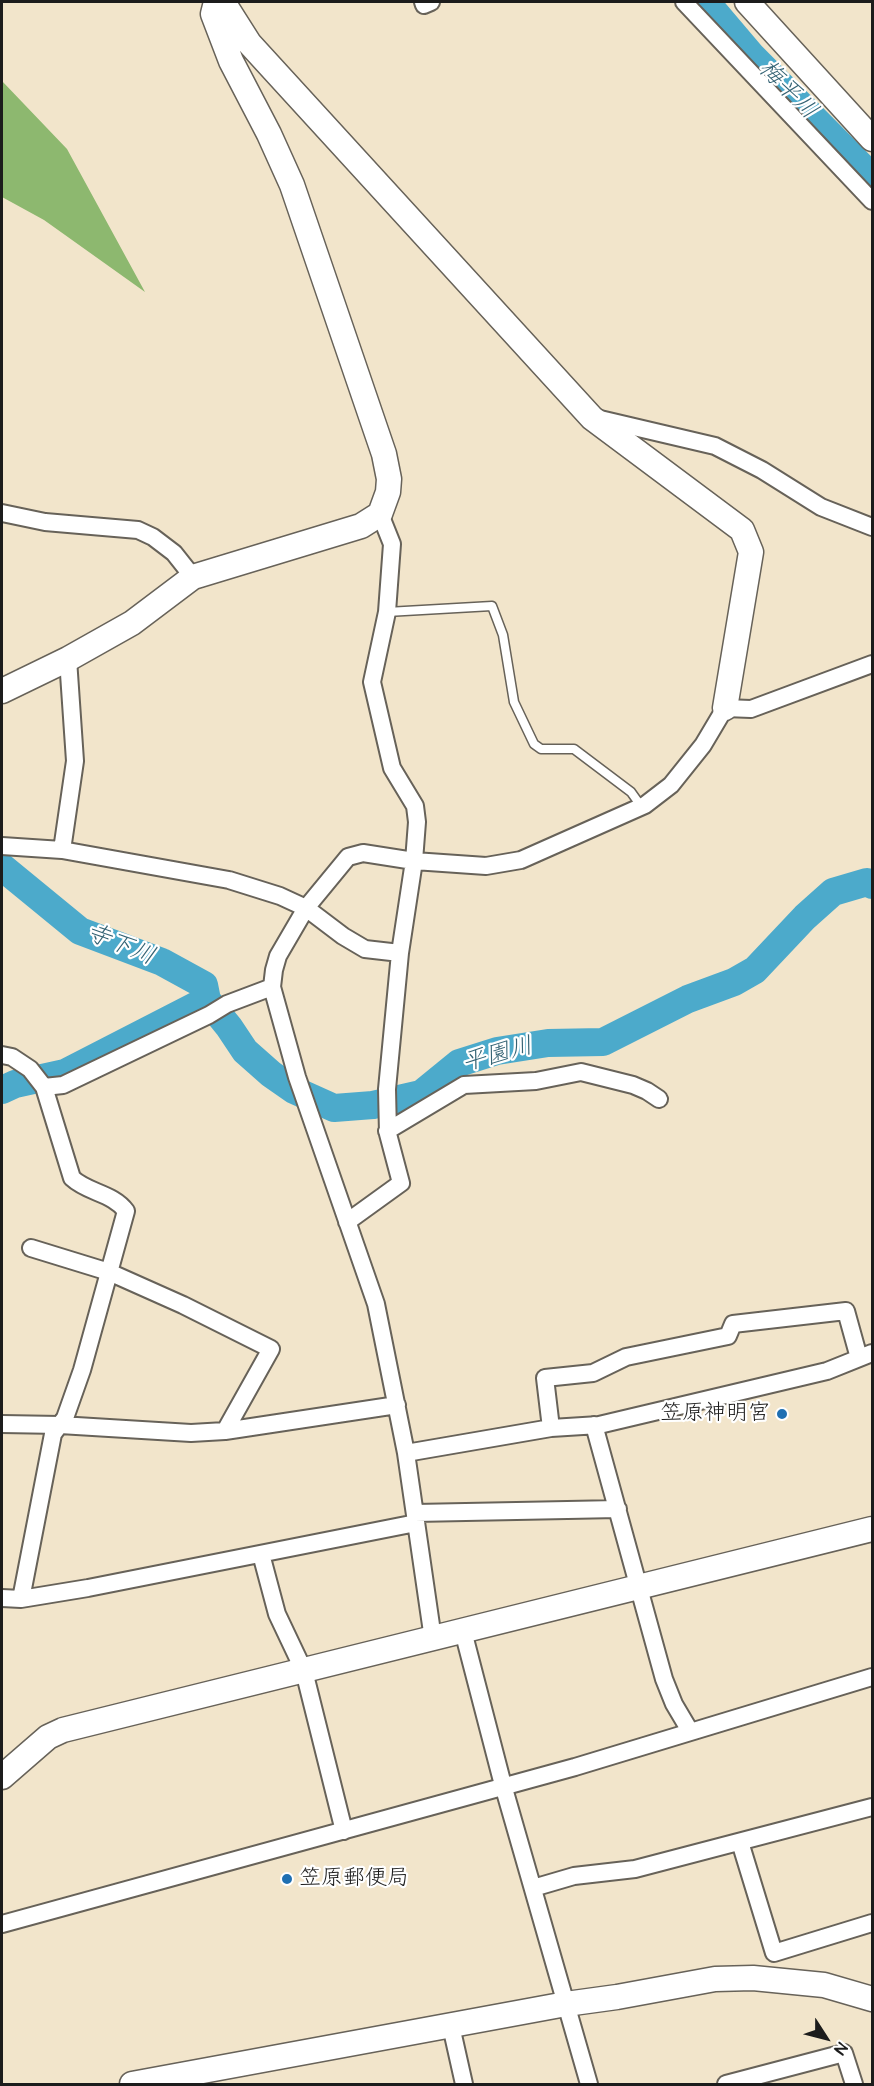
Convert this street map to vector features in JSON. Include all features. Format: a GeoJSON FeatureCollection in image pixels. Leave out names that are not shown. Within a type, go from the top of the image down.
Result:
{"type":"FeatureCollection","features":[{"type":"Feature","properties":{"kind":"street"},"geometry":{"type":"LineString","coordinates":[[2,691],[68,659],[132,623],[193,577],[361,526],[380,514],[388,492],[389,479],[384,454],[292,185],[269,134],[231,61],[213,14],[216,2]]}},
{"type":"Feature","properties":{"kind":"street"},"geometry":{"type":"LineString","coordinates":[[223,2],[249,43],[592,418],[742,530],[751,552],[725,708],[703,745],[671,785],[641,806],[521,860],[486,866],[414,861],[363,853],[348,857],[306,908],[278,956],[272,987],[297,1077],[376,1304],[406,1453],[433,1639]]}},
{"type":"Feature","properties":{"kind":"street"},"geometry":{"type":"LineString","coordinates":[[423,2],[424,5],[430,2]]}},
{"type":"Feature","properties":{"kind":"street"},"geometry":{"type":"LineString","coordinates":[[684,2],[873,201]]}},
{"type":"Feature","properties":{"kind":"street"},"geometry":{"type":"LineString","coordinates":[[747,2],[873,139]]}},
{"type":"Feature","properties":{"kind":"street"},"geometry":{"type":"LineString","coordinates":[[592,418],[715,446],[762,470],[820,507],[873,527]]}},
{"type":"Feature","properties":{"kind":"street"},"geometry":{"type":"LineString","coordinates":[[2,513],[45,522],[138,530],[153,537],[174,553],[193,577]]}},
{"type":"Feature","properties":{"kind":"street"},"geometry":{"type":"LineString","coordinates":[[347,1222],[401,1183],[387,1123],[387,1089],[400,954],[414,861],[417,822],[415,806],[392,768],[372,682],[387,612],[392,544],[380,514]]}},
{"type":"Feature","properties":{"kind":"street"},"geometry":{"type":"LineString","coordinates":[[62,850],[75,761],[68,659]]}},
{"type":"Feature","properties":{"kind":"street"},"geometry":{"type":"LineString","coordinates":[[725,708],[751,709],[873,664]]}},
{"type":"Feature","properties":{"kind":"street"},"geometry":{"type":"LineString","coordinates":[[2,846],[62,850],[229,880],[280,896],[306,908],[343,936],[365,949],[400,954]]}},
{"type":"Feature","properties":{"kind":"street"},"geometry":{"type":"LineString","coordinates":[[44,1087],[63,1085],[209,1015],[227,1004],[272,987]]}},
{"type":"Feature","properties":{"kind":"street"},"geometry":{"type":"LineString","coordinates":[[2,1055],[12,1057],[30,1069],[44,1087],[72,1178],[80,1185],[120,1202],[126,1211],[82,1370],[65,1418],[53,1434],[21,1599]]}},
{"type":"Feature","properties":{"kind":"street"},"geometry":{"type":"LineString","coordinates":[[387,1123],[464,1085],[536,1081],[581,1072],[633,1084],[659,1100]]}},
{"type":"Feature","properties":{"kind":"street"},"geometry":{"type":"LineString","coordinates":[[31,1248],[109,1272],[183,1305],[271,1349],[225,1431]]}},
{"type":"Feature","properties":{"kind":"street"},"geometry":{"type":"LineString","coordinates":[[406,1453],[551,1428],[594,1425],[827,1371],[866,1356],[846,1311],[733,1324],[728,1336],[626,1358],[593,1373],[545,1378],[551,1428]]}},
{"type":"Feature","properties":{"kind":"street"},"geometry":{"type":"LineString","coordinates":[[2,1424],[191,1433],[225,1431],[397,1405]]}},
{"type":"Feature","properties":{"kind":"street"},"geometry":{"type":"LineString","coordinates":[[594,1425],[664,1679],[674,1704],[690,1731]]}},
{"type":"Feature","properties":{"kind":"street"},"geometry":{"type":"LineString","coordinates":[[2,1598],[21,1599],[261,1554],[416,1518],[618,1509]]}},
{"type":"Feature","properties":{"kind":"street"},"geometry":{"type":"LineString","coordinates":[[2,1777],[48,1737],[63,1730],[873,1529]]}},
{"type":"Feature","properties":{"kind":"street"},"geometry":{"type":"LineString","coordinates":[[261,1554],[277,1614],[304,1671],[344,1831]]}},
{"type":"Feature","properties":{"kind":"street"},"geometry":{"type":"LineString","coordinates":[[463,1631],[503,1785],[589,2085]]}},
{"type":"Feature","properties":{"kind":"street"},"geometry":{"type":"LineString","coordinates":[[2,1924],[575,1767],[873,1677]]}},
{"type":"Feature","properties":{"kind":"street"},"geometry":{"type":"LineString","coordinates":[[533,1888],[583,1874],[635,1869],[873,1807]]}},
{"type":"Feature","properties":{"kind":"street"},"geometry":{"type":"LineString","coordinates":[[740,1842],[774,1953],[873,1923]]}},
{"type":"Feature","properties":{"kind":"street"},"geometry":{"type":"LineString","coordinates":[[137,2084],[566,2004],[715,1979],[753,1978],[824,1985],[873,1999]]}},
{"type":"Feature","properties":{"kind":"street"},"geometry":{"type":"LineString","coordinates":[[451,2026],[464,2085]]}},
{"type":"Feature","properties":{"kind":"street"},"geometry":{"type":"LineString","coordinates":[[726,2085],[844,2054],[854,2085]]}},
{"type":"Feature","properties":{"kind":"lane"},"geometry":{"type":"LineString","coordinates":[[387,612],[492,606],[503,635],[514,702],[534,744],[541,749],[574,749],[631,792],[641,806]]}},
{"type":"Feature","properties":{"kind":"green space"},"geometry":{"type":"Polygon","coordinates":[[[2,81],[67,149],[145,292],[44,220],[2,197],[2,81]]]}},
{"type":"Feature","properties":{"kind":"waterway","name":"梅平川"},"geometry":{"type":"LineString","coordinates":[[706,2],[751,55],[872,177]]}},
{"type":"Feature","properties":{"kind":"waterway","name":"寺下川"},"geometry":{"type":"LineString","coordinates":[[2,867],[80,931],[162,962],[204,985],[207,1000]]}},
{"type":"Feature","properties":{"kind":"waterway","name":"平園川"},"geometry":{"type":"LineString","coordinates":[[207,1000],[245,1051],[271,1074],[294,1090],[334,1108],[373,1105],[421,1094],[459,1063],[497,1051],[548,1043],[603,1042],[688,999],[734,982],[755,970],[805,917],[833,892],[867,882],[872,885]]}},
{"type":"Feature","properties":{"kind":"waterway","name":"平園川"},"geometry":{"type":"LineString","coordinates":[[2,1090],[15,1084],[65,1073],[207,1000]]}},
{"type":"Feature","properties":{"kind":"place","name":"笠原神明宮"},"geometry":{"type":"Point","coordinates":[782,1414]}},
{"type":"Feature","properties":{"kind":"place","name":"笠原郵便局"},"geometry":{"type":"Point","coordinates":[287,1879]}}]}
